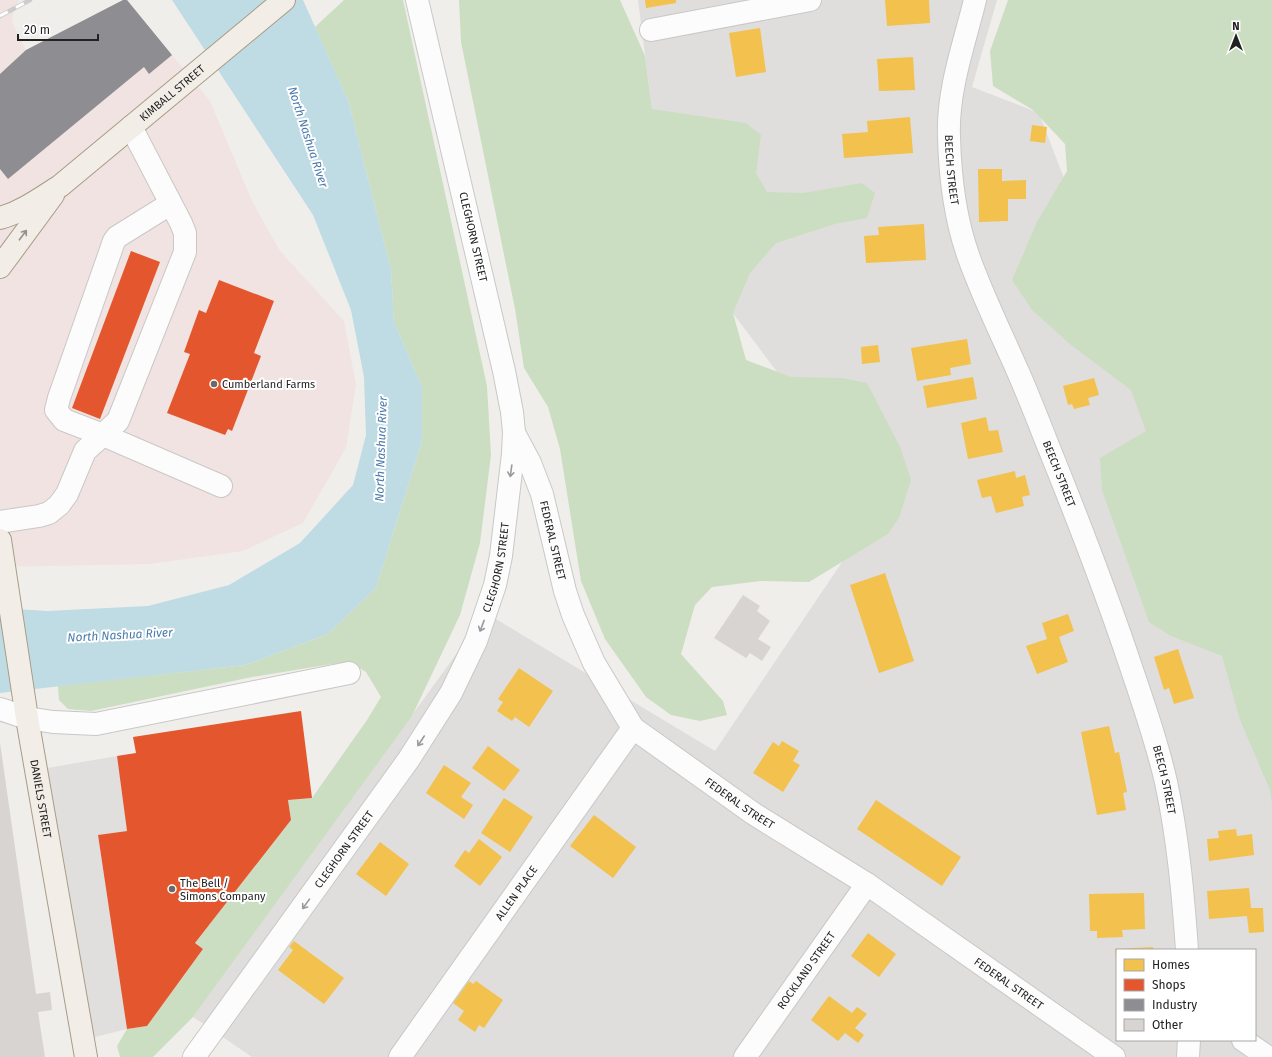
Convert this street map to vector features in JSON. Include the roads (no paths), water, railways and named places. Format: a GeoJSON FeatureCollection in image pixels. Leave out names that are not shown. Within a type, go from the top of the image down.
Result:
{"type":"FeatureCollection","features":[{"type":"Feature","properties":{"kind":"main road","name":"KIMBALL STREET"},"geometry":{"type":"LineString","coordinates":[[0,218],[11,215],[60,186],[284,0]]}},
{"type":"Feature","properties":{"kind":"main road","name":"KIMBALL STREET"},"geometry":{"type":"LineString","coordinates":[[0,267],[60,186]]}},
{"type":"Feature","properties":{"kind":"main road","name":"DANIELS STREET"},"geometry":{"type":"LineString","coordinates":[[0,540],[26,710],[86,1057]]}},
{"type":"Feature","properties":{"kind":"street","name":"CLEGHORN STREET"},"geometry":{"type":"LineString","coordinates":[[194,1057],[409,759],[454,687],[476,641],[495,585],[501,556],[514,432],[504,371],[417,0]]}},
{"type":"Feature","properties":{"kind":"street"},"geometry":{"type":"LineString","coordinates":[[650,30],[810,0]]}},
{"type":"Feature","properties":{"kind":"street","name":"BEECH STREET"},"geometry":{"type":"LineString","coordinates":[[974,0],[954,83],[949,123],[951,160],[961,232],[976,276],[1021,378],[1075,511],[1116,621],[1145,710],[1164,773],[1173,814],[1183,891],[1187,949]]}},
{"type":"Feature","properties":{"kind":"street"},"geometry":{"type":"LineString","coordinates":[[0,522],[39,516],[49,513],[59,506],[67,494],[85,451],[112,427],[120,417],[185,252],[184,233],[131,127]]}},
{"type":"Feature","properties":{"kind":"street"},"geometry":{"type":"LineString","coordinates":[[170,204],[117,237],[114,241],[56,405],[56,410],[64,420],[103,434],[221,486]]}},
{"type":"Feature","properties":{"kind":"street","name":"FEDERAL STREET"},"geometry":{"type":"LineString","coordinates":[[514,432],[530,463],[542,494],[565,591],[575,621],[594,663],[632,728],[754,814],[866,884],[1114,1057]]}},
{"type":"Feature","properties":{"kind":"street"},"geometry":{"type":"LineString","coordinates":[[0,709],[26,710],[59,723],[96,724],[349,673]]}},
{"type":"Feature","properties":{"kind":"street","name":"ALLEN PLACE"},"geometry":{"type":"LineString","coordinates":[[400,1057],[632,728]]}},
{"type":"Feature","properties":{"kind":"street","name":"ROCKLAND STREET"},"geometry":{"type":"LineString","coordinates":[[745,1057],[866,884]]}},
{"type":"Feature","properties":{"kind":"street"},"geometry":{"type":"LineString","coordinates":[[1188,1057],[1189,1041]]}},
{"type":"Feature","properties":{"kind":"street"},"geometry":{"type":"LineString","coordinates":[[1244,1041],[1268,1057]]}},
{"type":"Feature","properties":{"kind":"water","name":"North Nashua River"},"geometry":{"type":"Polygon","coordinates":[[[172,0],[303,0],[348,100],[391,270],[394,322],[422,387],[422,441],[376,588],[328,634],[245,665],[0,693],[0,608],[47,611],[148,606],[229,585],[300,543],[353,485],[366,435],[364,377],[351,310],[313,215],[172,0]]]}},
{"type":"Feature","properties":{"kind":"railway"},"geometry":{"type":"LineString","coordinates":[[0,16],[30,0]]}},
{"type":"Feature","properties":{"kind":"place","name":"Cumberland Farms"},"geometry":{"type":"Point","coordinates":[214,384]}},
{"type":"Feature","properties":{"kind":"place","name":"The Bell / Simons Company"},"geometry":{"type":"Point","coordinates":[172,889]}}]}
